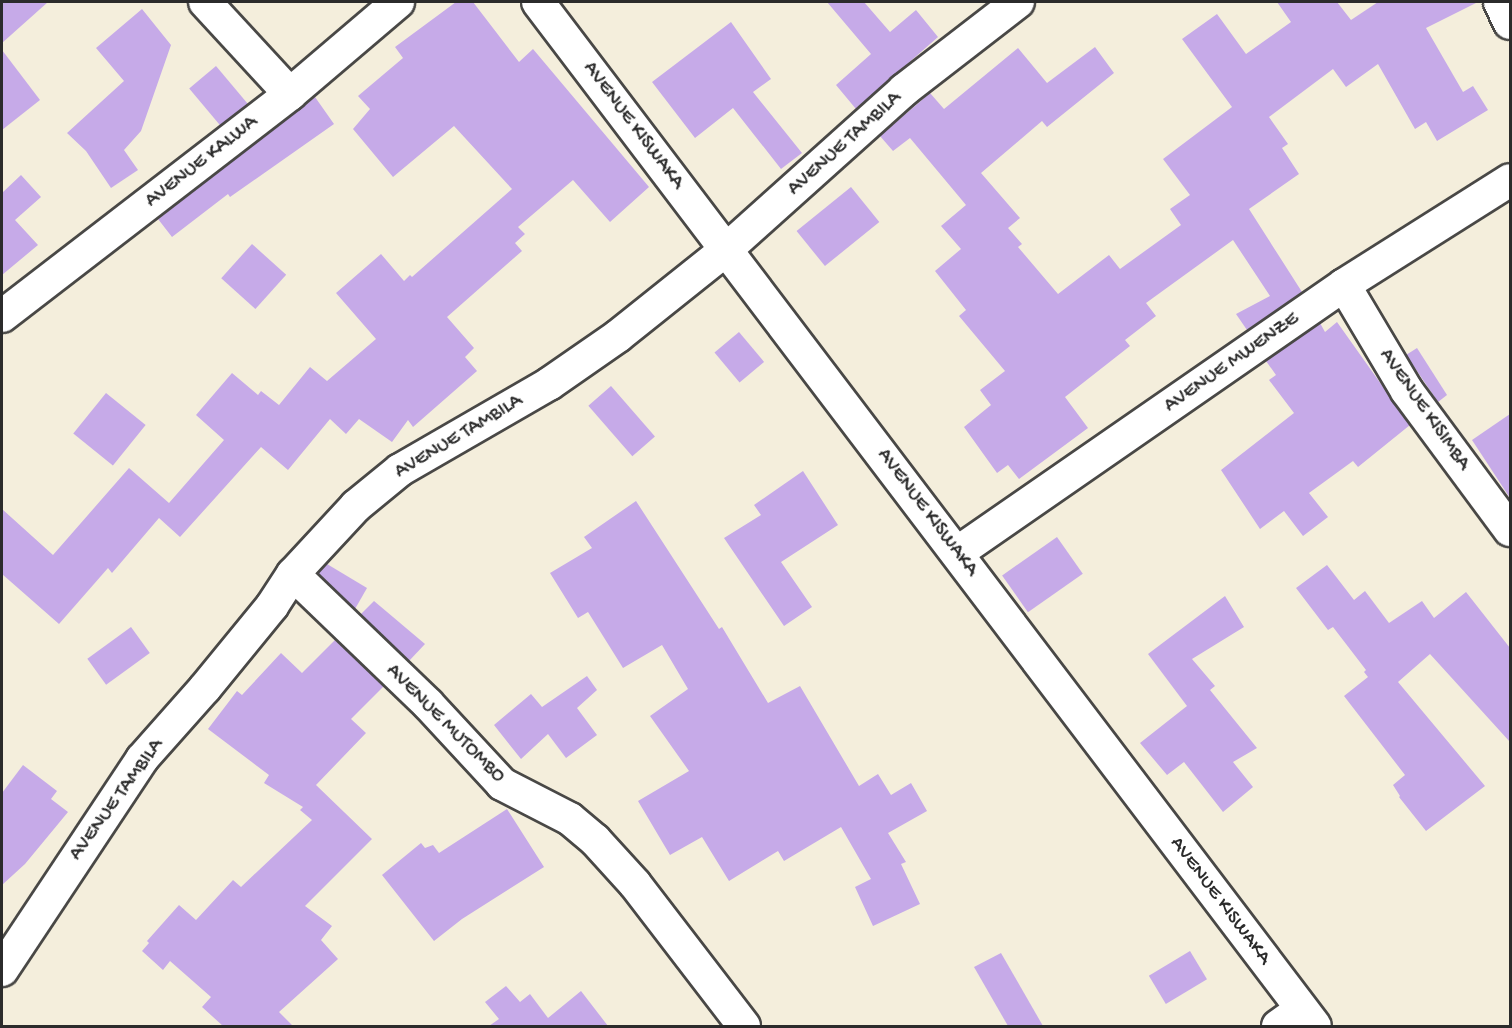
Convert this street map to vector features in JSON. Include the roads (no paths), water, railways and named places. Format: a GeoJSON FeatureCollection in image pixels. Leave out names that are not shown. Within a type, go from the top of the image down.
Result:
{"type":"FeatureCollection","features":[{"type":"Feature","properties":{"kind":"street"},"geometry":{"type":"LineString","coordinates":[[205,2],[290,94]]}},
{"type":"Feature","properties":{"kind":"street","name":"AVENUE KALWA"},"geometry":{"type":"LineString","coordinates":[[4,308],[290,94],[398,2]]}},
{"type":"Feature","properties":{"kind":"street","name":"AVENUE KISWAKA"},"geometry":{"type":"LineString","coordinates":[[538,2],[957,553],[1298,1021]]}},
{"type":"Feature","properties":{"kind":"street","name":"AVENUE TAMBILA"},"geometry":{"type":"LineString","coordinates":[[2,970],[142,759],[205,688],[272,606],[293,574],[356,506],[400,470],[549,384],[618,336],[727,249],[904,90],[1018,2]]}},
{"type":"Feature","properties":{"kind":"street"},"geometry":{"type":"LineString","coordinates":[[1500,2],[1510,23]]}},
{"type":"Feature","properties":{"kind":"street","name":"AVENUE MWENZE"},"geometry":{"type":"LineString","coordinates":[[957,553],[1344,285],[1510,180]]}},
{"type":"Feature","properties":{"kind":"street","name":"AVENUE KISIMBA"},"geometry":{"type":"LineString","coordinates":[[1344,285],[1407,391],[1510,530]]}},
{"type":"Feature","properties":{"kind":"street","name":"AVENUE MUTOMBO"},"geometry":{"type":"LineString","coordinates":[[293,574],[428,704],[502,784],[570,819],[595,840],[635,884],[744,1026]]}}]}
